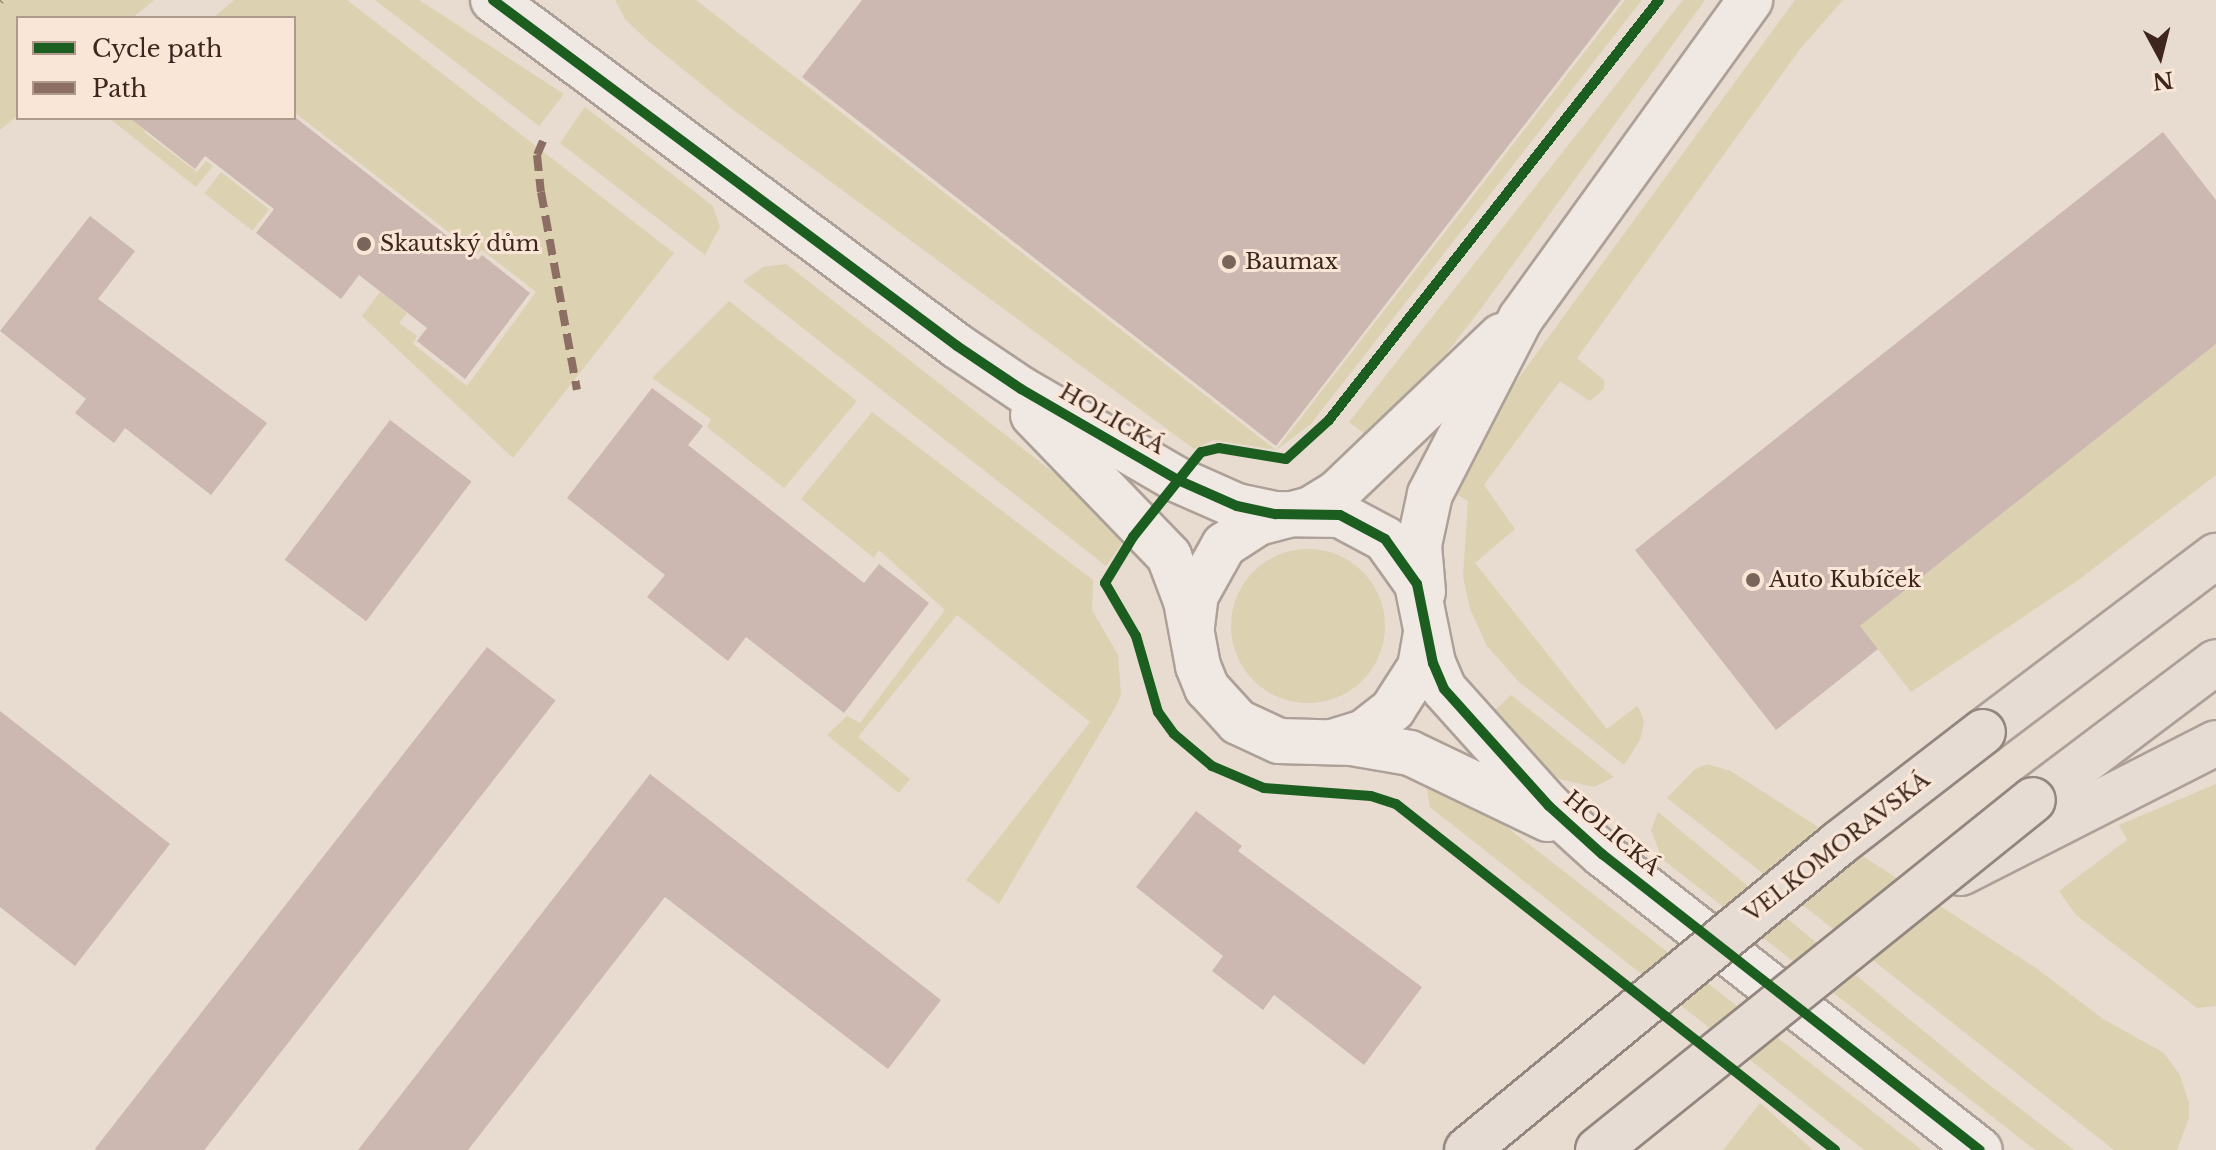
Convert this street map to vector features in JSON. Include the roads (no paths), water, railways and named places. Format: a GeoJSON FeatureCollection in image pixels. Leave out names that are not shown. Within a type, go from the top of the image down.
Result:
{"type":"FeatureCollection","features":[{"type":"Feature","properties":{"kind":"main road"},"geometry":{"type":"LineString","coordinates":[[2136,615],[2216,532]]}},
{"type":"Feature","properties":{"kind":"main road","name":"VELKOMORAVSKÁ"},"geometry":{"type":"LineString","coordinates":[[1467,1150],[1838,844],[2216,556]]}},
{"type":"Feature","properties":{"kind":"main road"},"geometry":{"type":"LineString","coordinates":[[1598,1150],[1892,911],[2042,811],[2216,662]]}},
{"type":"Feature","properties":{"kind":"main road"},"geometry":{"type":"LineString","coordinates":[[2042,811],[2216,743]]}},
{"type":"Feature","properties":{"kind":"street","name":"HOLICKÁ"},"geometry":{"type":"LineString","coordinates":[[493,0],[957,346],[1017,398],[1157,540],[1180,582],[1193,644],[1207,688],[1238,722],[1279,741],[1395,748],[1428,759],[1593,846]]}},
{"type":"Feature","properties":{"kind":"street"},"geometry":{"type":"LineString","coordinates":[[1426,617],[1419,545],[1430,494],[1521,318],[1750,0]]}},
{"type":"Feature","properties":{"kind":"street"},"geometry":{"type":"LineString","coordinates":[[1295,511],[1311,509],[1338,492],[1521,318]]}},
{"type":"Feature","properties":{"kind":"street","name":"HOLICKÁ"},"geometry":{"type":"LineString","coordinates":[[957,346],[1178,480],[1257,511],[1340,515],[1373,530],[1408,565],[1426,617],[1444,689],[1549,806],[1593,846],[1980,1150]]}},
{"type":"Feature","properties":{"kind":"street","name":"HOLICKÁ"},"geometry":{"type":"LineString","coordinates":[[1193,644],[1196,595],[1224,545],[1247,528],[1295,511]]}},
{"type":"Feature","properties":{"kind":"street","name":"HOLICKÁ"},"geometry":{"type":"LineString","coordinates":[[1321,744],[1364,732],[1393,709],[1420,667],[1426,617]]}},
{"type":"Feature","properties":{"kind":"place","name":"Skautský dům"},"geometry":{"type":"Point","coordinates":[364,244]}},
{"type":"Feature","properties":{"kind":"place","name":"Baumax"},"geometry":{"type":"Point","coordinates":[1229,262]}},
{"type":"Feature","properties":{"kind":"place","name":"Auto Kubíček"},"geometry":{"type":"Point","coordinates":[1753,580]}}]}
